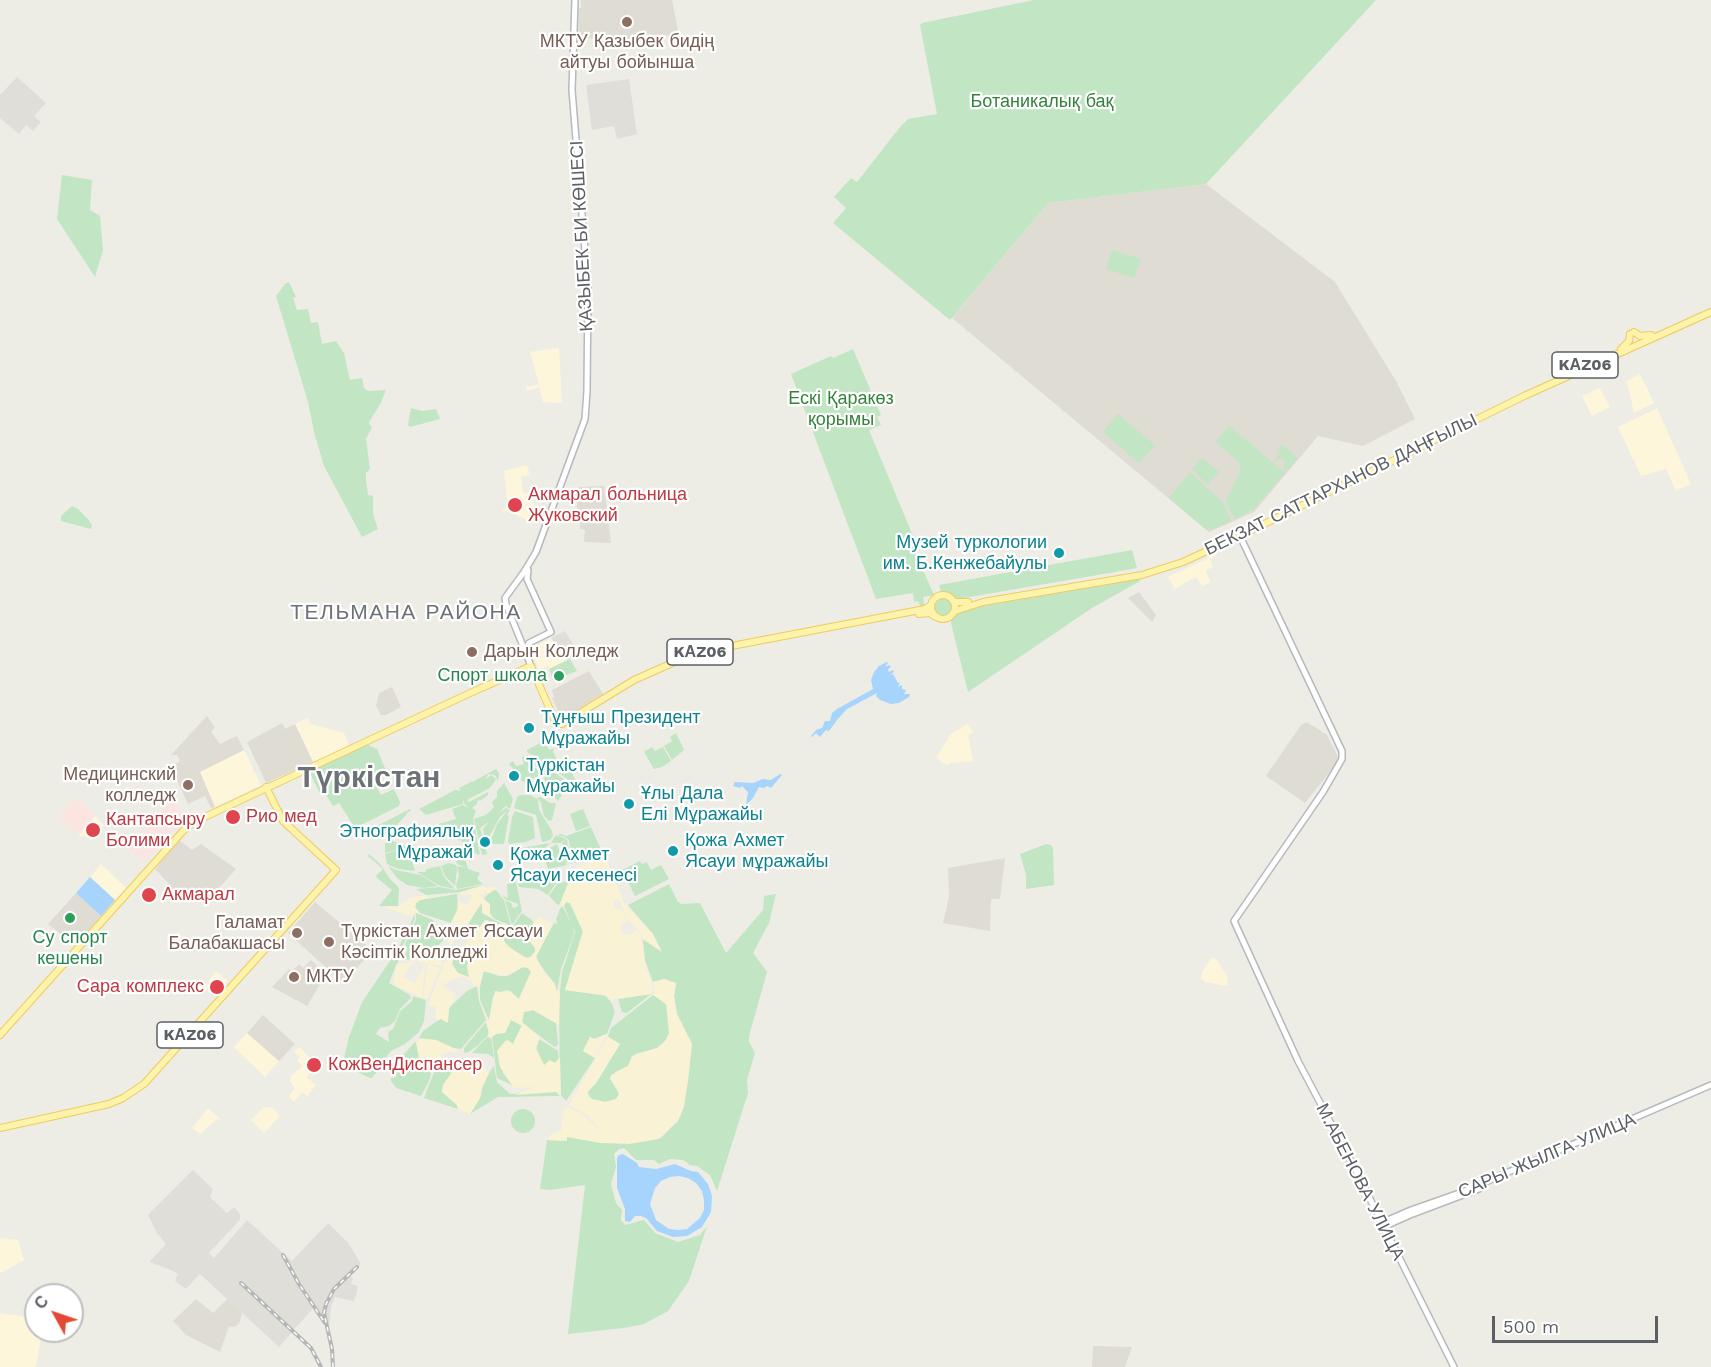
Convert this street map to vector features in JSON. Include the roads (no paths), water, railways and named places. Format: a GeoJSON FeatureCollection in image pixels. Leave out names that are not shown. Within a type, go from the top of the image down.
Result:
{"type":"FeatureCollection","features":[{"type":"Feature","properties":{"kind":"main road","name":"ҚАЗЫБЕК БИ КӨШЕСІ"},"geometry":{"type":"LineString","coordinates":[[525,650],[505,598],[524,578],[532,561],[585,419],[588,288],[572,90],[575,0]]}},
{"type":"Feature","properties":{"kind":"main road","name":"БЕКЗАТ САТТАРХАНОВ ДАҢҒЫЛЫ"},"geometry":{"type":"LineString","coordinates":[[1425,443],[1522,393],[1711,310]]}},
{"type":"Feature","properties":{"kind":"main road"},"geometry":{"type":"LineString","coordinates":[[1621,349],[1629,341],[1632,333],[1640,336],[1654,335]]}},
{"type":"Feature","properties":{"kind":"main road","name":"БЕКЗАТ САТТАРХАНОВ ДАҢҒЫЛЫ"},"geometry":{"type":"LineString","coordinates":[[955,611],[984,602],[1158,571],[1239,535],[1425,443],[1654,335]]}},
{"type":"Feature","properties":{"kind":"main road","name":"БЕКЗАТ САТТАРХАНОВ ДАҢҒЫЛЫ"},"geometry":{"type":"LineString","coordinates":[[955,603],[1141,572],[1182,559],[1239,535]]}},
{"type":"Feature","properties":{"kind":"main road","name":"М.АБЕНОВА УЛИЦА"},"geometry":{"type":"LineString","coordinates":[[1239,535],[1342,751],[1342,759],[1323,792],[1234,921],[1298,1061],[1456,1367]]}},
{"type":"Feature","properties":{"kind":"main road"},"geometry":{"type":"LineString","coordinates":[[0,1035],[183,831],[205,816],[266,787],[531,666],[525,650],[529,643],[551,632],[524,578]]}},
{"type":"Feature","properties":{"kind":"main road","name":"KАZ06"},"geometry":{"type":"LineString","coordinates":[[531,666],[554,719],[559,723],[567,722],[643,675],[695,653],[925,609],[931,605],[935,597],[943,595],[951,597],[955,603]]}},
{"type":"Feature","properties":{"kind":"main road"},"geometry":{"type":"LineString","coordinates":[[955,603],[955,611]]}},
{"type":"Feature","properties":{"kind":"main road"},"geometry":{"type":"LineString","coordinates":[[931,605],[934,616]]}},
{"type":"Feature","properties":{"kind":"main road","name":"KАZ06"},"geometry":{"type":"LineString","coordinates":[[856,623],[863,624],[927,613],[939,619],[947,619],[955,611]]}},
{"type":"Feature","properties":{"kind":"main road","name":"KАZ06"},"geometry":{"type":"LineString","coordinates":[[0,1128],[109,1104],[144,1084],[336,870],[283,821],[266,787]]}},
{"type":"Feature","properties":{"kind":"main road","name":"САРЫ ЖЫЛГА УЛИЦА"},"geometry":{"type":"LineString","coordinates":[[1383,1225],[1711,1087]]}},
{"type":"Feature","properties":{"kind":"main road"},"geometry":{"type":"LineString","coordinates":[[1376,1212],[1384,1218],[1395,1219],[1390,1228],[1393,1242]]}},
{"type":"Feature","properties":{"kind":"main road","name":"М.АБЕНОВА УЛИЦА"},"geometry":{"type":"LineString","coordinates":[[1383,1225],[1456,1367]]}},
{"type":"Feature","properties":{"kind":"water"},"geometry":{"type":"Polygon","coordinates":[[[887,662],[885,667],[890,665],[889,672],[893,670],[894,672],[890,675],[893,674],[898,683],[900,682],[898,687],[902,685],[902,689],[906,690],[904,694],[910,694],[909,697],[899,703],[891,704],[880,700],[876,696],[877,693],[847,709],[829,731],[826,730],[820,737],[816,733],[811,736],[816,730],[822,728],[825,721],[830,721],[832,713],[837,709],[873,689],[871,680],[874,672],[887,662]]]}},
{"type":"Feature","properties":{"kind":"water"},"geometry":{"type":"Polygon","coordinates":[[[782,775],[771,788],[759,787],[746,805],[748,792],[742,786],[740,788],[733,786],[735,782],[753,783],[763,779],[771,780],[782,775]]]}},
{"type":"Feature","properties":{"kind":"water"},"geometry":{"type":"Polygon","coordinates":[[[90,877],[115,900],[101,916],[76,893],[90,877]]]}},
{"type":"Feature","properties":{"kind":"water"},"geometry":{"type":"Polygon","coordinates":[[[623,1154],[637,1163],[639,1167],[656,1169],[675,1164],[698,1172],[708,1184],[712,1196],[711,1212],[702,1227],[687,1236],[673,1237],[657,1231],[646,1218],[641,1216],[635,1216],[630,1222],[625,1221],[625,1209],[617,1188],[617,1158],[623,1154]],[[670,1177],[661,1181],[655,1188],[650,1204],[656,1220],[669,1229],[687,1229],[700,1218],[704,1210],[702,1191],[688,1178],[670,1177]]]}},
{"type":"Feature","properties":{"kind":"railway"},"geometry":{"type":"LineString","coordinates":[[283,1255],[325,1323]]}},
{"type":"Feature","properties":{"kind":"railway"},"geometry":{"type":"LineString","coordinates":[[333,1367],[332,1349],[324,1313],[326,1304],[334,1289],[357,1267]]}},
{"type":"Feature","properties":{"kind":"railway"},"geometry":{"type":"LineString","coordinates":[[241,1283],[311,1348],[321,1367]]}},
{"type":"Feature","properties":{"kind":"place","name":"МКТУ Қазыбек бидің айтуы бойынша"},"geometry":{"type":"Point","coordinates":[627,22]}},
{"type":"Feature","properties":{"kind":"place","name":"Акмарал больница Жуковский"},"geometry":{"type":"Point","coordinates":[515,505]}},
{"type":"Feature","properties":{"kind":"place","name":"Музей туркологии им. Б.Кенжебайулы"},"geometry":{"type":"Point","coordinates":[1059,553]}},
{"type":"Feature","properties":{"kind":"place","name":"Дарын Колледж"},"geometry":{"type":"Point","coordinates":[472,652]}},
{"type":"Feature","properties":{"kind":"place","name":"Спорт школа"},"geometry":{"type":"Point","coordinates":[559,676]}},
{"type":"Feature","properties":{"kind":"place","name":"Тұңғыш Президент Мұражайы"},"geometry":{"type":"Point","coordinates":[529,728]}},
{"type":"Feature","properties":{"kind":"place","name":"Түркістан Мұражайы"},"geometry":{"type":"Point","coordinates":[514,776]}},
{"type":"Feature","properties":{"kind":"place","name":"Медицинский колледж"},"geometry":{"type":"Point","coordinates":[188,785]}},
{"type":"Feature","properties":{"kind":"place","name":"Ұлы Дала Елі Мұражайы"},"geometry":{"type":"Point","coordinates":[629,804]}},
{"type":"Feature","properties":{"kind":"place","name":"Рио мед"},"geometry":{"type":"Point","coordinates":[233,817]}},
{"type":"Feature","properties":{"kind":"place","name":"Кантапсыру Болими"},"geometry":{"type":"Point","coordinates":[93,830]}},
{"type":"Feature","properties":{"kind":"place","name":"Этнографиялық Мұражай"},"geometry":{"type":"Point","coordinates":[485,842]}},
{"type":"Feature","properties":{"kind":"place","name":"Қожа Ахмет Ясауи мұражайы"},"geometry":{"type":"Point","coordinates":[673,851]}},
{"type":"Feature","properties":{"kind":"place","name":"Қожа Ахмет Ясауи кесенесі"},"geometry":{"type":"Point","coordinates":[498,865]}},
{"type":"Feature","properties":{"kind":"place","name":"Акмарал"},"geometry":{"type":"Point","coordinates":[149,895]}},
{"type":"Feature","properties":{"kind":"place","name":"Су спорт кешены"},"geometry":{"type":"Point","coordinates":[70,918]}},
{"type":"Feature","properties":{"kind":"place","name":"Галамат Балабакшасы"},"geometry":{"type":"Point","coordinates":[297,933]}},
{"type":"Feature","properties":{"kind":"place","name":"Түркістан Ахмет Яссауи Кәсіптік Колледжі"},"geometry":{"type":"Point","coordinates":[329,942]}},
{"type":"Feature","properties":{"kind":"place","name":"МКТУ"},"geometry":{"type":"Point","coordinates":[294,977]}},
{"type":"Feature","properties":{"kind":"place","name":"Сара комплекс"},"geometry":{"type":"Point","coordinates":[217,987]}},
{"type":"Feature","properties":{"kind":"place","name":"КожВенДиспансер"},"geometry":{"type":"Point","coordinates":[314,1065]}},
{"type":"Feature","properties":{"kind":"district","name":"ТЕЛЬМАНА РАЙОНА"},"geometry":{"type":"Point","coordinates":[406,613]}},
{"type":"Feature","properties":{"kind":"district","name":"Түркістан"},"geometry":{"type":"Point","coordinates":[369,778]}},
{"type":"Feature","properties":{"kind":"park label","name":"Ботаникалық бақ"},"geometry":{"type":"Point","coordinates":[1042,102]}},
{"type":"Feature","properties":{"kind":"park label","name":"Ескі Қаракөз қорымы"},"geometry":{"type":"Point","coordinates":[841,409]}}]}
